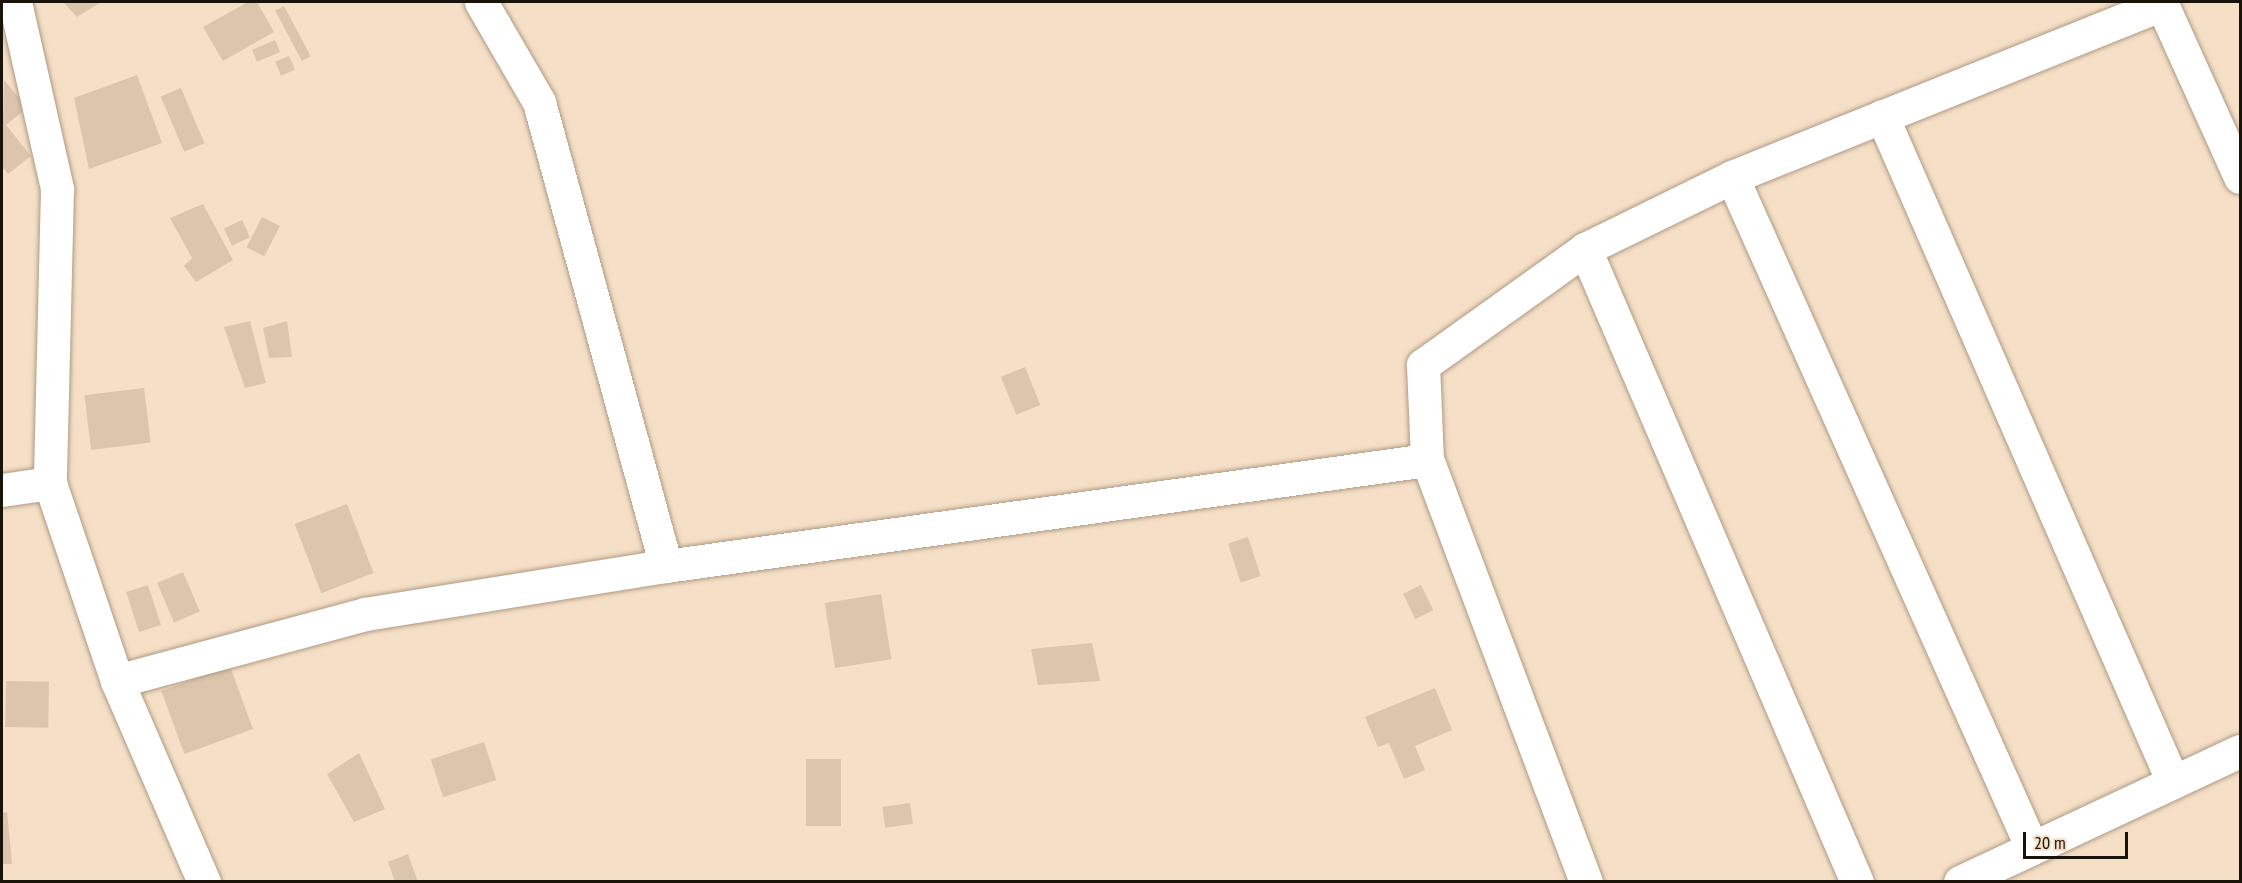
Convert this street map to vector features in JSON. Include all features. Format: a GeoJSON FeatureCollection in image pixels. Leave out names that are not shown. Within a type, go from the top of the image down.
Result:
{"type":"FeatureCollection","features":[{"type":"Feature","properties":{"kind":"street"},"geometry":{"type":"LineString","coordinates":[[15,2],[57,189],[50,483],[117,681],[204,882]]}},
{"type":"Feature","properties":{"kind":"street"},"geometry":{"type":"LineString","coordinates":[[481,2],[539,102],[666,566]]}},
{"type":"Feature","properties":{"kind":"street"},"geometry":{"type":"LineString","coordinates":[[1586,882],[1427,460],[1423,365],[1585,249],[1732,177],[2162,3],[2241,177]]}},
{"type":"Feature","properties":{"kind":"street"},"geometry":{"type":"LineString","coordinates":[[1882,116],[2173,782]]}},
{"type":"Feature","properties":{"kind":"street"},"geometry":{"type":"LineString","coordinates":[[1732,177],[2032,848]]}},
{"type":"Feature","properties":{"kind":"street"},"geometry":{"type":"LineString","coordinates":[[1585,249],[1857,882]]}},
{"type":"Feature","properties":{"kind":"street"},"geometry":{"type":"LineString","coordinates":[[117,681],[365,614],[666,566],[1427,460]]}},
{"type":"Feature","properties":{"kind":"street"},"geometry":{"type":"LineString","coordinates":[[2,490],[50,483]]}},
{"type":"Feature","properties":{"kind":"street"},"geometry":{"type":"LineString","coordinates":[[1960,882],[2241,751]]}},
{"type":"Feature","properties":{"kind":"building"},"geometry":{"type":"Polygon","coordinates":[[[63,2],[101,2],[77,17],[63,2]]]}},
{"type":"Feature","properties":{"kind":"building"},"geometry":{"type":"Polygon","coordinates":[[[248,2],[257,2],[274,32],[223,61],[203,27],[248,2]]]}},
{"type":"Feature","properties":{"kind":"building"},"geometry":{"type":"Polygon","coordinates":[[[284,6],[311,56],[302,61],[275,11],[284,6]]]}},
{"type":"Feature","properties":{"kind":"building"},"geometry":{"type":"Polygon","coordinates":[[[275,40],[280,52],[257,62],[252,50],[275,40]]]}},
{"type":"Feature","properties":{"kind":"building"},"geometry":{"type":"Polygon","coordinates":[[[289,56],[295,70],[281,76],[275,62],[289,56]]]}},
{"type":"Feature","properties":{"kind":"building"},"geometry":{"type":"Polygon","coordinates":[[[137,75],[162,143],[89,169],[74,98],[137,75]]]}},
{"type":"Feature","properties":{"kind":"building"},"geometry":{"type":"Polygon","coordinates":[[[4,80],[27,108],[6,125],[31,156],[8,174],[2,167],[4,80]]]}},
{"type":"Feature","properties":{"kind":"building"},"geometry":{"type":"Polygon","coordinates":[[[181,88],[204,143],[184,152],[161,97],[181,88]]]}},
{"type":"Feature","properties":{"kind":"building"},"geometry":{"type":"Polygon","coordinates":[[[203,204],[233,260],[196,282],[184,266],[192,258],[170,218],[203,204]]]}},
{"type":"Feature","properties":{"kind":"building"},"geometry":{"type":"Polygon","coordinates":[[[262,217],[280,226],[264,256],[247,247],[262,217]]]}},
{"type":"Feature","properties":{"kind":"building"},"geometry":{"type":"Polygon","coordinates":[[[242,220],[250,237],[232,246],[224,228],[242,220]]]}},
{"type":"Feature","properties":{"kind":"building"},"geometry":{"type":"Polygon","coordinates":[[[250,321],[266,383],[245,388],[224,327],[250,321]]]}},
{"type":"Feature","properties":{"kind":"building"},"geometry":{"type":"Polygon","coordinates":[[[287,321],[292,357],[269,358],[263,328],[287,321]]]}},
{"type":"Feature","properties":{"kind":"building"},"geometry":{"type":"Polygon","coordinates":[[[1025,367],[1040,405],[1016,415],[1001,377],[1025,367]]]}},
{"type":"Feature","properties":{"kind":"building"},"geometry":{"type":"Polygon","coordinates":[[[144,388],[151,443],[91,450],[84,395],[144,388]]]}},
{"type":"Feature","properties":{"kind":"building"},"geometry":{"type":"Polygon","coordinates":[[[347,504],[374,573],[321,593],[295,524],[347,504]]]}},
{"type":"Feature","properties":{"kind":"building"},"geometry":{"type":"Polygon","coordinates":[[[1248,537],[1261,576],[1241,582],[1228,543],[1248,537]]]}},
{"type":"Feature","properties":{"kind":"building"},"geometry":{"type":"Polygon","coordinates":[[[183,572],[200,612],[174,623],[157,583],[183,572]]]}},
{"type":"Feature","properties":{"kind":"building"},"geometry":{"type":"Polygon","coordinates":[[[148,585],[161,625],[139,632],[126,592],[148,585]]]}},
{"type":"Feature","properties":{"kind":"building"},"geometry":{"type":"Polygon","coordinates":[[[1421,585],[1433,610],[1415,619],[1403,594],[1421,585]]]}},
{"type":"Feature","properties":{"kind":"building"},"geometry":{"type":"Polygon","coordinates":[[[881,594],[891,659],[835,668],[825,603],[881,594]]]}},
{"type":"Feature","properties":{"kind":"building"},"geometry":{"type":"Polygon","coordinates":[[[1092,643],[1100,681],[1038,685],[1031,649],[1092,643]]]}},
{"type":"Feature","properties":{"kind":"building"},"geometry":{"type":"Polygon","coordinates":[[[230,666],[253,729],[184,754],[161,691],[230,666]]]}},
{"type":"Feature","properties":{"kind":"building"},"geometry":{"type":"Polygon","coordinates":[[[6,681],[49,682],[48,728],[5,727],[6,681]]]}},
{"type":"Feature","properties":{"kind":"building"},"geometry":{"type":"Polygon","coordinates":[[[1435,688],[1452,730],[1415,746],[1425,770],[1404,779],[1389,743],[1378,747],[1365,717],[1435,688]]]}},
{"type":"Feature","properties":{"kind":"building"},"geometry":{"type":"Polygon","coordinates":[[[484,742],[496,780],[443,797],[431,759],[484,742]]]}},
{"type":"Feature","properties":{"kind":"building"},"geometry":{"type":"Polygon","coordinates":[[[359,753],[385,809],[354,822],[327,774],[359,753]]]}},
{"type":"Feature","properties":{"kind":"building"},"geometry":{"type":"Polygon","coordinates":[[[806,759],[841,759],[841,826],[806,826],[806,759]]]}},
{"type":"Feature","properties":{"kind":"building"},"geometry":{"type":"Polygon","coordinates":[[[910,803],[913,824],[885,828],[882,807],[910,803]]]}},
{"type":"Feature","properties":{"kind":"building"},"geometry":{"type":"Polygon","coordinates":[[[7,812],[12,864],[2,864],[2,813],[7,812]]]}},
{"type":"Feature","properties":{"kind":"building"},"geometry":{"type":"Polygon","coordinates":[[[408,854],[418,882],[395,882],[388,862],[408,854]]]}}]}
